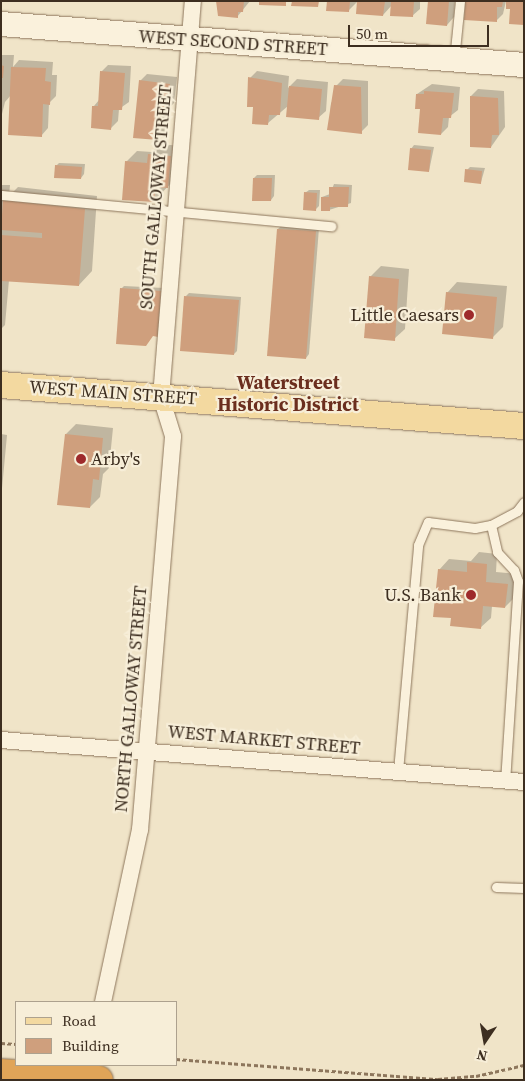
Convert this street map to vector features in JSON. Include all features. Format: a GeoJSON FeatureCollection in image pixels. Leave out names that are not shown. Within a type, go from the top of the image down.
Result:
{"type":"FeatureCollection","features":[{"type":"Feature","properties":{"kind":"highway"},"geometry":{"type":"LineString","coordinates":[[1,1073],[97,1080]]}},
{"type":"Feature","properties":{"kind":"main road","name":"WEST SECOND STREET"},"geometry":{"type":"LineString","coordinates":[[1,24],[524,65]]}},
{"type":"Feature","properties":{"kind":"main road","name":"WEST MAIN STREET"},"geometry":{"type":"LineString","coordinates":[[1,385],[524,426]]}},
{"type":"Feature","properties":{"kind":"street","name":"SOUTH GALLOWAY STREET"},"geometry":{"type":"LineString","coordinates":[[161,397],[174,211],[193,1]]}},
{"type":"Feature","properties":{"kind":"street","name":"NORTH GALLOWAY STREET"},"geometry":{"type":"LineString","coordinates":[[103,1001],[140,830],[173,436],[161,397]]}},
{"type":"Feature","properties":{"kind":"street","name":"WEST MARKET STREET"},"geometry":{"type":"LineString","coordinates":[[1,740],[147,750],[524,782]]}},
{"type":"Feature","properties":{"kind":"street"},"geometry":{"type":"LineString","coordinates":[[97,1080],[98,1066]]}},
{"type":"Feature","properties":{"kind":"lane"},"geometry":{"type":"LineString","coordinates":[[454,60],[460,1]]}},
{"type":"Feature","properties":{"kind":"lane"},"geometry":{"type":"LineString","coordinates":[[1,195],[332,226]]}},
{"type":"Feature","properties":{"kind":"lane"},"geometry":{"type":"LineString","coordinates":[[398,771],[418,545],[428,522],[475,528],[491,525],[517,511],[524,502]]}},
{"type":"Feature","properties":{"kind":"lane"},"geometry":{"type":"LineString","coordinates":[[491,525],[497,552],[514,570],[518,581],[505,780]]}},
{"type":"Feature","properties":{"kind":"lane"},"geometry":{"type":"LineString","coordinates":[[496,887],[524,888]]}},
{"type":"Feature","properties":{"kind":"path"},"geometry":{"type":"LineString","coordinates":[[1,1043],[15,1044]]}},
{"type":"Feature","properties":{"kind":"path"},"geometry":{"type":"LineString","coordinates":[[178,1059],[438,1079],[476,1076],[524,1065]]}},
{"type":"Feature","properties":{"kind":"building"},"geometry":{"type":"Polygon","coordinates":[[[216,1],[244,1],[243,12],[238,12],[238,18],[218,16],[216,1]]]}},
{"type":"Feature","properties":{"kind":"building"},"geometry":{"type":"Polygon","coordinates":[[[259,1],[286,1],[286,6],[259,5],[259,1]]]}},
{"type":"Feature","properties":{"kind":"building"},"geometry":{"type":"Polygon","coordinates":[[[292,1],[319,1],[318,7],[291,6],[292,1]]]}},
{"type":"Feature","properties":{"kind":"building"},"geometry":{"type":"Polygon","coordinates":[[[327,1],[350,1],[349,12],[326,11],[327,1]]]}},
{"type":"Feature","properties":{"kind":"building"},"geometry":{"type":"Polygon","coordinates":[[[357,1],[385,1],[383,16],[356,14],[357,1]]]}},
{"type":"Feature","properties":{"kind":"building"},"geometry":{"type":"Polygon","coordinates":[[[391,1],[414,1],[413,17],[390,16],[391,1]]]}},
{"type":"Feature","properties":{"kind":"building"},"geometry":{"type":"Polygon","coordinates":[[[428,1],[449,1],[447,26],[426,24],[428,1]]]}},
{"type":"Feature","properties":{"kind":"building"},"geometry":{"type":"Polygon","coordinates":[[[465,1],[503,1],[502,7],[497,7],[497,22],[464,20],[465,1]]]}},
{"type":"Feature","properties":{"kind":"building"},"geometry":{"type":"Polygon","coordinates":[[[506,1],[524,1],[524,25],[509,24],[510,9],[506,9],[506,1]]]}},
{"type":"Feature","properties":{"kind":"building"},"geometry":{"type":"Polygon","coordinates":[[[1,65],[4,66],[3,78],[1,78],[1,65]]]}},
{"type":"Feature","properties":{"kind":"building"},"geometry":{"type":"Polygon","coordinates":[[[11,67],[46,68],[45,81],[51,82],[50,105],[43,104],[42,137],[8,135],[11,67]]]}},
{"type":"Feature","properties":{"kind":"building"},"geometry":{"type":"Polygon","coordinates":[[[100,71],[125,73],[122,110],[113,110],[111,130],[91,128],[92,106],[98,106],[100,71]]]}},
{"type":"Feature","properties":{"kind":"building"},"geometry":{"type":"Polygon","coordinates":[[[248,77],[282,83],[280,115],[269,115],[268,125],[252,124],[253,107],[247,107],[248,77]]]}},
{"type":"Feature","properties":{"kind":"building"},"geometry":{"type":"Polygon","coordinates":[[[139,80],[170,84],[168,111],[161,111],[158,140],[133,138],[139,80]]]}},
{"type":"Feature","properties":{"kind":"building"},"geometry":{"type":"Polygon","coordinates":[[[334,85],[361,87],[362,134],[327,130],[334,85]]]}},
{"type":"Feature","properties":{"kind":"building"},"geometry":{"type":"Polygon","coordinates":[[[289,86],[322,89],[319,120],[286,117],[289,86]]]}},
{"type":"Feature","properties":{"kind":"building"},"geometry":{"type":"Polygon","coordinates":[[[424,91],[454,93],[451,118],[443,118],[441,135],[418,133],[420,109],[415,109],[416,94],[424,94],[424,91]]]}},
{"type":"Feature","properties":{"kind":"building"},"geometry":{"type":"Polygon","coordinates":[[[470,96],[498,98],[499,135],[492,135],[491,148],[470,147],[470,96]]]}},
{"type":"Feature","properties":{"kind":"building"},"geometry":{"type":"Polygon","coordinates":[[[410,148],[431,150],[429,172],[408,170],[410,148]]]}},
{"type":"Feature","properties":{"kind":"building"},"geometry":{"type":"Polygon","coordinates":[[[148,154],[171,156],[168,188],[156,187],[154,202],[122,200],[125,161],[147,163],[148,154]]]}},
{"type":"Feature","properties":{"kind":"building"},"geometry":{"type":"Polygon","coordinates":[[[55,165],[82,167],[81,179],[54,178],[55,165]]]}},
{"type":"Feature","properties":{"kind":"building"},"geometry":{"type":"Polygon","coordinates":[[[465,169],[482,171],[481,184],[464,182],[465,169]]]}},
{"type":"Feature","properties":{"kind":"building"},"geometry":{"type":"Polygon","coordinates":[[[253,178],[272,178],[271,201],[252,201],[253,178]]]}},
{"type":"Feature","properties":{"kind":"building"},"geometry":{"type":"Polygon","coordinates":[[[329,187],[349,187],[348,207],[330,207],[330,211],[321,211],[321,197],[329,197],[329,187]]]}},
{"type":"Feature","properties":{"kind":"building"},"geometry":{"type":"Polygon","coordinates":[[[304,192],[317,193],[316,211],[303,210],[304,192]]]}},
{"type":"Feature","properties":{"kind":"building"},"geometry":{"type":"Polygon","coordinates":[[[3,200],[85,209],[79,286],[1,281],[1,235],[42,238],[42,233],[1,230],[3,200]]]}},
{"type":"Feature","properties":{"kind":"building"},"geometry":{"type":"Polygon","coordinates":[[[277,229],[316,231],[306,359],[267,356],[277,229]]]}},
{"type":"Feature","properties":{"kind":"building"},"geometry":{"type":"Polygon","coordinates":[[[369,276],[399,279],[395,341],[364,338],[369,276]]]}},
{"type":"Feature","properties":{"kind":"building"},"geometry":{"type":"Polygon","coordinates":[[[120,288],[161,291],[158,337],[153,336],[146,346],[116,344],[120,288]]]}},
{"type":"Feature","properties":{"kind":"building","name":"Little Caesars"},"geometry":{"type":"Polygon","coordinates":[[[446,292],[497,297],[493,339],[442,334],[446,292]]]}},
{"type":"Feature","properties":{"kind":"building"},"geometry":{"type":"Polygon","coordinates":[[[184,296],[239,300],[234,355],[180,351],[184,296]]]}},
{"type":"Feature","properties":{"kind":"building","name":"Arby's"},"geometry":{"type":"Polygon","coordinates":[[[65,434],[103,438],[99,480],[93,479],[90,508],[57,505],[65,434]]]}},
{"type":"Feature","properties":{"kind":"building","name":"U.S. Bank"},"geometry":{"type":"Polygon","coordinates":[[[467,562],[487,564],[486,582],[508,584],[505,608],[483,606],[481,629],[450,626],[451,618],[433,617],[438,569],[467,572],[467,562]]]}},
{"type":"Feature","properties":{"kind":"place","name":"Little Caesars"},"geometry":{"type":"Point","coordinates":[469,315]}},
{"type":"Feature","properties":{"kind":"place","name":"Arby's"},"geometry":{"type":"Point","coordinates":[81,459]}},
{"type":"Feature","properties":{"kind":"place","name":"U.S. Bank"},"geometry":{"type":"Point","coordinates":[471,595]}},
{"type":"Feature","properties":{"kind":"district","name":"Waterstreet Historic District"},"geometry":{"type":"Point","coordinates":[288,394]}}]}
